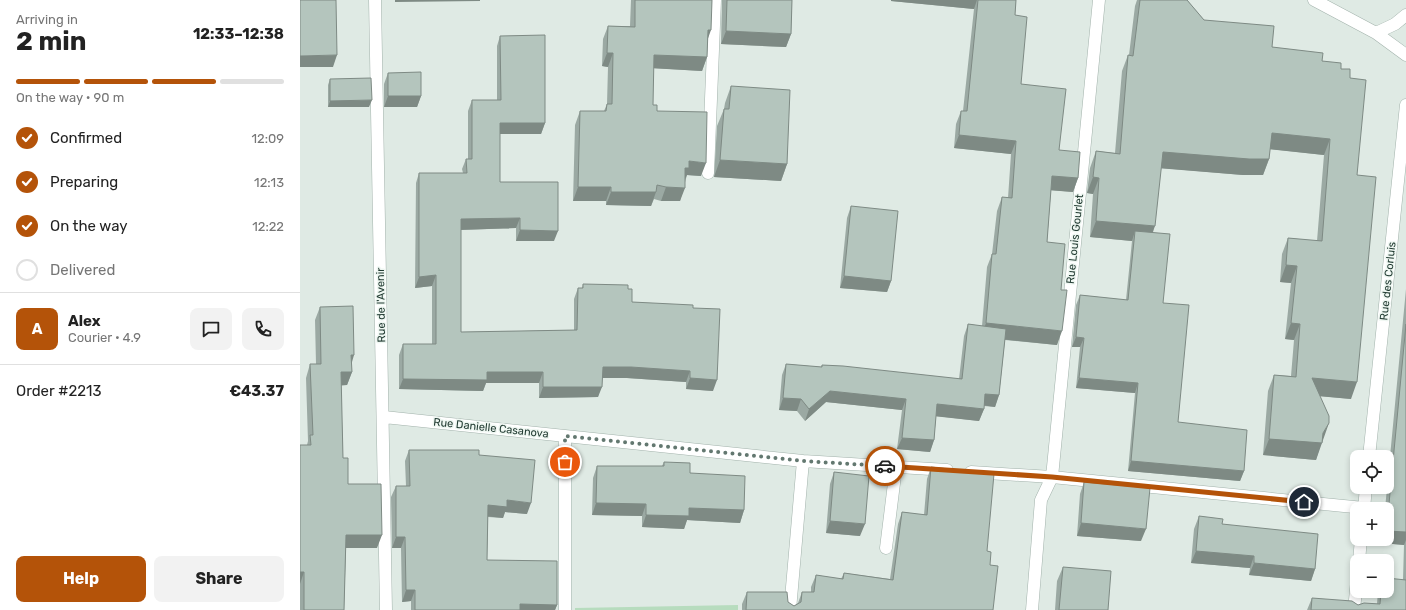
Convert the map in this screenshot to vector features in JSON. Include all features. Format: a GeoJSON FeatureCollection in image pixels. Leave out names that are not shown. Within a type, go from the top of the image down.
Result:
{"type":"FeatureCollection","features":[{"type":"Feature","properties":{"kind":"street","name":"Rue de l'Avenir"},"geometry":{"type":"LineString","coordinates":[[376,0],[386,610]]}},
{"type":"Feature","properties":{"kind":"street"},"geometry":{"type":"LineString","coordinates":[[708,172],[715,0]]}},
{"type":"Feature","properties":{"kind":"street","name":"Rue Louis Gourlet"},"geometry":{"type":"LineString","coordinates":[[1032,610],[1041,500],[1052,477],[1099,0]]}},
{"type":"Feature","properties":{"kind":"street"},"geometry":{"type":"LineString","coordinates":[[1314,0],[1376,33],[1406,55]]}},
{"type":"Feature","properties":{"kind":"street"},"geometry":{"type":"LineString","coordinates":[[1376,33],[1395,24],[1406,15]]}},
{"type":"Feature","properties":{"kind":"street","name":"Rue des Corluis"},"geometry":{"type":"LineString","coordinates":[[1371,450],[1406,105]]}},
{"type":"Feature","properties":{"kind":"street","name":"Rue Danielle Casanova"},"geometry":{"type":"LineString","coordinates":[[384,417],[803,461],[1052,477],[1350,508]]}},
{"type":"Feature","properties":{"kind":"street"},"geometry":{"type":"LineString","coordinates":[[565,436],[565,610]]}},
{"type":"Feature","properties":{"kind":"street"},"geometry":{"type":"LineString","coordinates":[[790,610],[803,461]]}},
{"type":"Feature","properties":{"kind":"street"},"geometry":{"type":"LineString","coordinates":[[886,548],[896,467]]}},
{"type":"Feature","properties":{"kind":"street"},"geometry":{"type":"LineString","coordinates":[[1354,610],[1355,598]]}},
{"type":"Feature","properties":{"kind":"green space"},"geometry":{"type":"Polygon","coordinates":[[[738,605],[738,610],[575,610],[575,608],[738,605]]]}},
{"type":"Feature","properties":{"kind":"building"},"geometry":{"type":"Polygon","coordinates":[[[300,0],[336,0],[337,55],[300,56],[300,0]]]}},
{"type":"Feature","properties":{"kind":"building"},"geometry":{"type":"Polygon","coordinates":[[[635,0],[712,0],[711,30],[708,30],[707,57],[654,55],[653,105],[657,105],[657,111],[707,112],[706,163],[689,161],[689,168],[685,168],[685,188],[657,185],[656,192],[611,192],[611,187],[578,187],[580,111],[606,111],[607,104],[612,104],[613,53],[607,53],[608,26],[635,27],[635,0]]]}},
{"type":"Feature","properties":{"kind":"building"},"geometry":{"type":"Polygon","coordinates":[[[727,0],[792,0],[791,34],[726,31],[727,0]]]}},
{"type":"Feature","properties":{"kind":"building"},"geometry":{"type":"Polygon","coordinates":[[[978,0],[1016,0],[1015,15],[1027,17],[1021,84],[1066,89],[1059,150],[1080,152],[1078,178],[1052,176],[1047,242],[1065,244],[1061,290],[1067,290],[1062,331],[986,323],[992,254],[996,254],[1002,197],[1012,198],[1016,141],[959,135],[961,111],[967,111],[978,0]]]}},
{"type":"Feature","properties":{"kind":"building"},"geometry":{"type":"Polygon","coordinates":[[[1140,0],[1187,0],[1204,20],[1274,26],[1272,47],[1323,53],[1322,61],[1341,63],[1341,69],[1350,69],[1350,78],[1366,80],[1357,175],[1376,177],[1357,382],[1312,378],[1329,416],[1329,423],[1323,433],[1322,443],[1269,439],[1274,375],[1296,377],[1300,324],[1291,323],[1297,266],[1286,265],[1288,238],[1322,241],[1330,139],[1272,133],[1269,159],[1249,159],[1163,152],[1155,226],[1096,221],[1099,178],[1093,177],[1096,151],[1120,154],[1128,55],[1133,56],[1140,0]]]}},
{"type":"Feature","properties":{"kind":"building"},"geometry":{"type":"Polygon","coordinates":[[[545,35],[545,123],[500,123],[500,182],[558,182],[558,231],[520,230],[520,218],[461,219],[461,332],[577,330],[578,288],[583,288],[583,284],[628,285],[628,289],[632,289],[632,302],[693,305],[693,308],[720,309],[717,380],[690,378],[690,371],[631,367],[603,367],[602,387],[543,387],[543,372],[487,372],[487,380],[403,379],[403,344],[436,344],[436,275],[419,277],[419,173],[467,173],[466,159],[472,159],[472,100],[501,100],[500,36],[545,35]]]}},
{"type":"Feature","properties":{"kind":"building"},"geometry":{"type":"Polygon","coordinates":[[[421,72],[421,96],[388,96],[388,73],[421,72]]]}},
{"type":"Feature","properties":{"kind":"building"},"geometry":{"type":"Polygon","coordinates":[[[371,78],[372,100],[330,101],[330,79],[371,78]]]}},
{"type":"Feature","properties":{"kind":"building"},"geometry":{"type":"Polygon","coordinates":[[[731,86],[790,90],[787,164],[720,160],[724,109],[729,109],[731,86]]]}},
{"type":"Feature","properties":{"kind":"building"},"geometry":{"type":"Polygon","coordinates":[[[851,206],[898,211],[891,281],[844,276],[851,206]]]}},
{"type":"Feature","properties":{"kind":"building"},"geometry":{"type":"Polygon","coordinates":[[[1135,231],[1170,234],[1163,303],[1189,305],[1178,422],[1247,430],[1244,471],[1131,461],[1138,383],[1079,378],[1084,338],[1076,337],[1080,295],[1128,300],[1135,231]]]}},
{"type":"Feature","properties":{"kind":"building"},"geometry":{"type":"Polygon","coordinates":[[[353,306],[354,355],[351,355],[352,372],[341,372],[343,458],[348,458],[348,484],[381,484],[382,535],[346,535],[344,610],[304,610],[304,572],[300,572],[300,445],[311,445],[310,435],[313,435],[310,364],[321,364],[320,307],[353,306]]]}},
{"type":"Feature","properties":{"kind":"building"},"geometry":{"type":"Polygon","coordinates":[[[968,324],[1006,329],[999,395],[985,394],[984,409],[937,404],[934,440],[902,438],[906,399],[830,391],[809,409],[801,399],[783,398],[786,364],[822,367],[822,365],[843,366],[962,379],[968,324]]]}},
{"type":"Feature","properties":{"kind":"building"},"geometry":{"type":"Polygon","coordinates":[[[1406,324],[1406,532],[1394,531],[1394,502],[1389,502],[1390,494],[1394,494],[1394,451],[1406,324]]]}},
{"type":"Feature","properties":{"kind":"building"},"geometry":{"type":"Polygon","coordinates":[[[409,450],[479,450],[479,455],[535,460],[531,503],[507,500],[507,507],[488,505],[487,560],[557,561],[557,605],[520,604],[520,610],[415,610],[415,590],[406,590],[405,537],[396,537],[396,486],[410,486],[409,450]]]}},
{"type":"Feature","properties":{"kind":"building"},"geometry":{"type":"Polygon","coordinates":[[[664,462],[690,463],[690,473],[745,476],[744,510],[689,508],[689,516],[646,515],[646,504],[596,503],[597,466],[664,466],[664,462]]]}},
{"type":"Feature","properties":{"kind":"building"},"geometry":{"type":"Polygon","coordinates":[[[931,467],[994,474],[987,551],[991,552],[990,565],[998,566],[993,610],[746,610],[747,592],[787,592],[788,602],[794,606],[801,602],[802,592],[814,592],[816,575],[843,579],[844,573],[893,580],[902,512],[927,515],[931,467]]]}},
{"type":"Feature","properties":{"kind":"building"},"geometry":{"type":"Polygon","coordinates":[[[834,472],[869,476],[865,524],[830,521],[834,472]]]}},
{"type":"Feature","properties":{"kind":"building"},"geometry":{"type":"Polygon","coordinates":[[[1084,482],[1150,488],[1146,529],[1081,523],[1084,482]]]}},
{"type":"Feature","properties":{"kind":"building"},"geometry":{"type":"Polygon","coordinates":[[[1199,516],[1223,519],[1222,524],[1318,534],[1315,569],[1254,563],[1254,556],[1196,551],[1199,516]]]}},
{"type":"Feature","properties":{"kind":"building"},"geometry":{"type":"Polygon","coordinates":[[[1063,567],[1111,571],[1108,610],[1059,610],[1063,567]]]}},
{"type":"Feature","properties":{"kind":"building"},"geometry":{"type":"Polygon","coordinates":[[[1394,579],[1406,580],[1406,610],[1311,610],[1312,598],[1352,601],[1358,605],[1364,603],[1380,604],[1380,598],[1394,598],[1394,579]]]}},
{"type":"Feature","properties":{"kind":"way so far"},"geometry":{"type":"LineString","coordinates":[[565,462],[565,436],[803,461],[885,466]]}},
{"type":"Feature","properties":{"kind":"route"},"geometry":{"type":"LineString","coordinates":[[885,466],[1052,477],[1304,502]]}}]}
